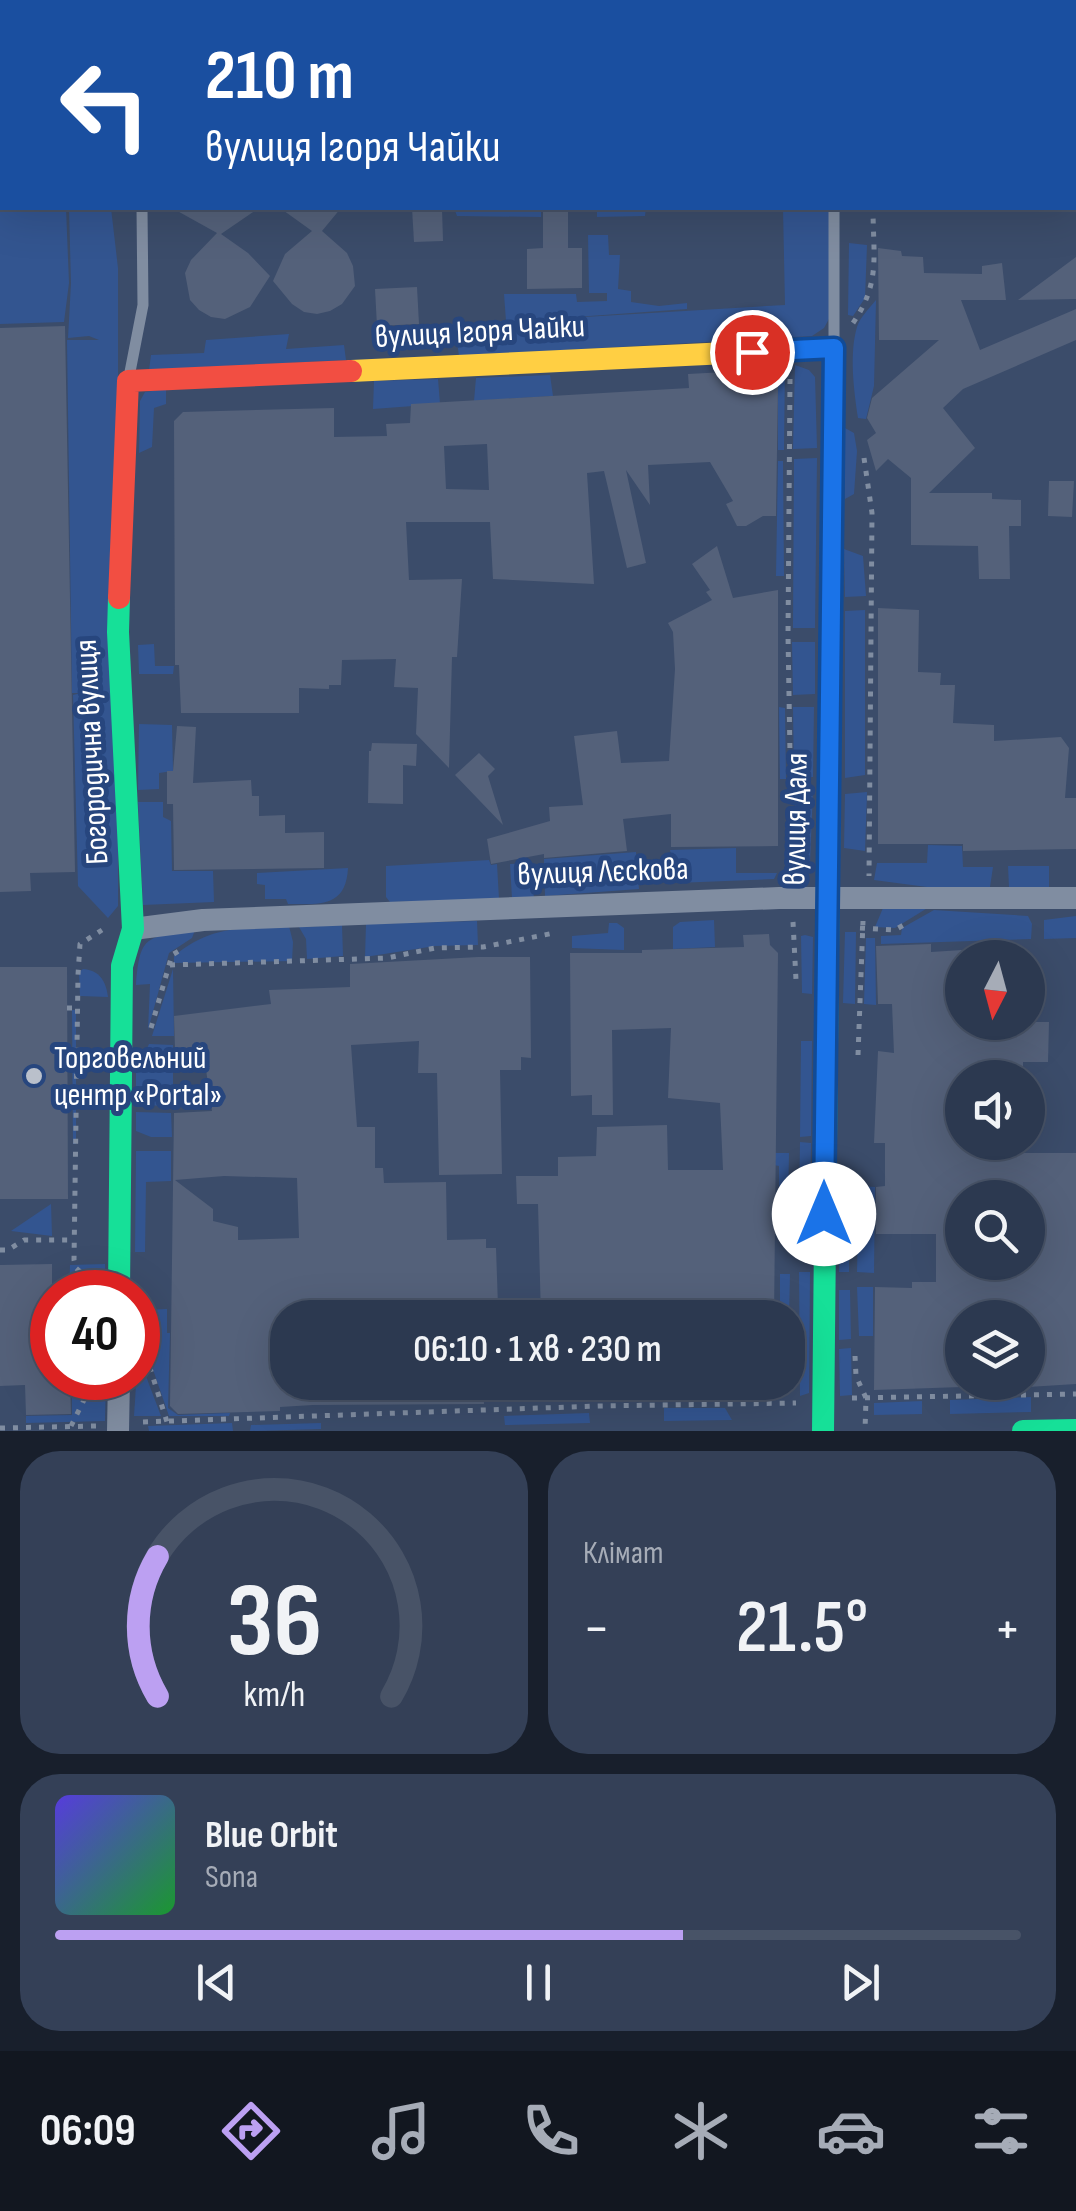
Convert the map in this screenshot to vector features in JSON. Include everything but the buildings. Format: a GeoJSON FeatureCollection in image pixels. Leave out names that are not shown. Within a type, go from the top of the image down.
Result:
{"type":"FeatureCollection","features":[{"type":"Feature","properties":{"kind":"street","name":"вулиця Ігоря Чайки"},"geometry":{"type":"LineString","coordinates":[[128,381],[834,348]]}},
{"type":"Feature","properties":{"kind":"street","name":"вулиця Даля"},"geometry":{"type":"LineString","coordinates":[[823,1431],[834,348]]}},
{"type":"Feature","properties":{"kind":"street","name":"Богородична вулиця"},"geometry":{"type":"LineString","coordinates":[[119,1270],[122,966],[133,929],[118,632],[128,381]]}},
{"type":"Feature","properties":{"kind":"street","name":"вулиця Лєскова"},"geometry":{"type":"LineString","coordinates":[[133,929],[191,920],[866,896],[1076,898]]}},
{"type":"Feature","properties":{"kind":"street"},"geometry":{"type":"LineString","coordinates":[[118,1428],[119,1400]]}},
{"type":"Feature","properties":{"kind":"street"},"geometry":{"type":"LineString","coordinates":[[1023,1431],[1076,1430]]}},
{"type":"Feature","properties":{"kind":"lane","name":"Богородична вулиця"},"geometry":{"type":"LineString","coordinates":[[128,381],[143,305],[142,210]]}},
{"type":"Feature","properties":{"kind":"lane","name":"вулиця Даля"},"geometry":{"type":"LineString","coordinates":[[834,210],[834,348]]}},
{"type":"Feature","properties":{"kind":"path"},"geometry":{"type":"LineString","coordinates":[[853,323],[869,300],[874,272],[873,210]]}},
{"type":"Feature","properties":{"kind":"path"},"geometry":{"type":"LineString","coordinates":[[858,1066],[862,928],[871,858],[872,532],[861,442]]}},
{"type":"Feature","properties":{"kind":"path"},"geometry":{"type":"LineString","coordinates":[[780,919],[795,923]]}},
{"type":"Feature","properties":{"kind":"path"},"geometry":{"type":"LineString","coordinates":[[170,965],[387,958],[434,948],[483,947],[538,939],[564,930]]}},
{"type":"Feature","properties":{"kind":"path"},"geometry":{"type":"LineString","coordinates":[[78,974],[72,1162],[73,1240],[79,1270]]}},
{"type":"Feature","properties":{"kind":"path"},"geometry":{"type":"LineString","coordinates":[[67,1008],[78,1008]]}},
{"type":"Feature","properties":{"kind":"path"},"geometry":{"type":"LineString","coordinates":[[0,1250],[8,1250],[24,1240],[73,1240]]}},
{"type":"Feature","properties":{"kind":"path"},"geometry":{"type":"LineString","coordinates":[[854,1342],[856,1376],[866,1398],[866,1431]]}},
{"type":"Feature","properties":{"kind":"path"},"geometry":{"type":"LineString","coordinates":[[0,1428],[118,1428],[167,1422],[598,1406],[793,1404],[823,1398],[1076,1394]]}},
{"type":"Feature","properties":{"kind":"path"},"geometry":{"type":"LineString","coordinates":[[71,1426],[84,1400]]}},
{"type":"Feature","properties":{"kind":"path"},"geometry":{"type":"LineString","coordinates":[[160,1400],[167,1422]]}},
{"type":"Feature","properties":{"kind":"shaded area"},"geometry":{"type":"Polygon","coordinates":[[[0,210],[66,210],[69,283],[64,322],[0,324],[0,210]]]}},
{"type":"Feature","properties":{"kind":"shaded area"},"geometry":{"type":"Polygon","coordinates":[[[69,210],[111,210],[118,268],[118,906],[108,918],[78,886],[73,695],[81,693],[72,693],[67,340],[99,340],[89,336],[68,338],[69,210]]]}},
{"type":"Feature","properties":{"kind":"shaded area"},"geometry":{"type":"Polygon","coordinates":[[[455,210],[541,210],[541,217],[457,216],[455,210]]]}},
{"type":"Feature","properties":{"kind":"shaded area"},"geometry":{"type":"Polygon","coordinates":[[[597,210],[646,210],[645,216],[597,217],[597,210]]]}},
{"type":"Feature","properties":{"kind":"shaded area"},"geometry":{"type":"Polygon","coordinates":[[[783,210],[831,210],[830,317],[824,328],[812,336],[459,356],[457,342],[427,343],[426,326],[506,321],[504,294],[576,294],[577,302],[607,301],[607,293],[589,293],[588,235],[608,235],[609,255],[620,255],[618,289],[631,291],[631,302],[659,306],[687,303],[687,309],[534,320],[785,305],[783,210]]]}},
{"type":"Feature","properties":{"kind":"shaded area"},"geometry":{"type":"Polygon","coordinates":[[[849,243],[867,245],[865,298],[853,316],[848,315],[849,243]]]}},
{"type":"Feature","properties":{"kind":"shaded area"},"geometry":{"type":"Polygon","coordinates":[[[876,300],[874,386],[866,419],[858,418],[853,349],[858,323],[876,300]]]}},
{"type":"Feature","properties":{"kind":"shaded area"},"geometry":{"type":"Polygon","coordinates":[[[289,334],[286,349],[344,345],[346,360],[149,370],[151,355],[204,353],[206,340],[289,334]]]}},
{"type":"Feature","properties":{"kind":"shaded area"},"geometry":{"type":"Polygon","coordinates":[[[785,363],[784,450],[778,450],[778,385],[770,377],[726,382],[725,364],[785,363]]]}},
{"type":"Feature","properties":{"kind":"shaded area"},"geometry":{"type":"Polygon","coordinates":[[[795,365],[815,377],[817,448],[793,449],[795,365]]]}},
{"type":"Feature","properties":{"kind":"shaded area"},"geometry":{"type":"Polygon","coordinates":[[[550,375],[553,396],[474,401],[476,378],[550,375]]]}},
{"type":"Feature","properties":{"kind":"shaded area"},"geometry":{"type":"Polygon","coordinates":[[[438,379],[440,404],[373,409],[374,381],[438,379]]]}},
{"type":"Feature","properties":{"kind":"shaded area"},"geometry":{"type":"Polygon","coordinates":[[[166,389],[166,404],[154,408],[152,447],[139,453],[140,401],[145,392],[166,389]]]}},
{"type":"Feature","properties":{"kind":"shaded area"},"geometry":{"type":"Polygon","coordinates":[[[845,428],[854,433],[857,451],[854,494],[845,499],[845,428]]]}},
{"type":"Feature","properties":{"kind":"shaded area"},"geometry":{"type":"Polygon","coordinates":[[[817,458],[815,628],[793,628],[794,459],[817,458]]]}},
{"type":"Feature","properties":{"kind":"shaded area"},"geometry":{"type":"Polygon","coordinates":[[[778,461],[783,461],[784,576],[776,576],[778,461]]]}},
{"type":"Feature","properties":{"kind":"shaded area"},"geometry":{"type":"Polygon","coordinates":[[[844,549],[863,556],[866,596],[845,597],[844,549]]]}},
{"type":"Feature","properties":{"kind":"shaded area"},"geometry":{"type":"Polygon","coordinates":[[[865,610],[865,775],[845,778],[845,611],[865,610]]]}},
{"type":"Feature","properties":{"kind":"shaded area"},"geometry":{"type":"Polygon","coordinates":[[[792,642],[815,642],[815,694],[793,695],[792,642]]]}},
{"type":"Feature","properties":{"kind":"shaded area"},"geometry":{"type":"Polygon","coordinates":[[[154,644],[155,666],[174,666],[173,674],[139,674],[138,645],[154,644]]]}},
{"type":"Feature","properties":{"kind":"shaded area"},"geometry":{"type":"Polygon","coordinates":[[[779,707],[785,708],[786,779],[780,779],[779,707]]]}},
{"type":"Feature","properties":{"kind":"shaded area"},"geometry":{"type":"Polygon","coordinates":[[[793,707],[814,707],[813,777],[794,778],[793,707]]]}},
{"type":"Feature","properties":{"kind":"shaded area"},"geometry":{"type":"Polygon","coordinates":[[[139,724],[172,725],[173,771],[159,773],[159,789],[138,790],[139,724]]]}},
{"type":"Feature","properties":{"kind":"shaded area"},"geometry":{"type":"Polygon","coordinates":[[[795,791],[813,791],[810,862],[805,863],[795,852],[795,791]]]}},
{"type":"Feature","properties":{"kind":"shaded area"},"geometry":{"type":"Polygon","coordinates":[[[867,792],[865,851],[844,848],[845,794],[867,792]]]}},
{"type":"Feature","properties":{"kind":"shaded area"},"geometry":{"type":"Polygon","coordinates":[[[138,802],[163,802],[163,817],[171,821],[172,871],[213,871],[214,902],[143,905],[138,802]]]}},
{"type":"Feature","properties":{"kind":"shaded area"},"geometry":{"type":"Polygon","coordinates":[[[928,845],[962,846],[963,867],[993,867],[990,887],[927,887],[874,880],[877,863],[927,863],[928,845]]]}},
{"type":"Feature","properties":{"kind":"shaded area"},"geometry":{"type":"Polygon","coordinates":[[[736,848],[736,873],[777,873],[774,879],[676,883],[670,850],[736,848]]]}},
{"type":"Feature","properties":{"kind":"shaded area"},"geometry":{"type":"Polygon","coordinates":[[[636,852],[639,889],[545,896],[544,859],[636,852]]]}},
{"type":"Feature","properties":{"kind":"shaded area"},"geometry":{"type":"Polygon","coordinates":[[[489,860],[491,865],[497,864],[499,899],[390,902],[386,897],[386,866],[489,860]]]}},
{"type":"Feature","properties":{"kind":"shaded area"},"geometry":{"type":"Polygon","coordinates":[[[530,863],[534,898],[512,898],[510,864],[530,863]]]}},
{"type":"Feature","properties":{"kind":"shaded area"},"geometry":{"type":"Polygon","coordinates":[[[1008,866],[1049,866],[1049,887],[1009,887],[1008,866]]]}},
{"type":"Feature","properties":{"kind":"shaded area"},"geometry":{"type":"Polygon","coordinates":[[[348,868],[342,890],[320,903],[288,904],[286,899],[265,899],[265,885],[257,884],[257,873],[348,868]]]}},
{"type":"Feature","properties":{"kind":"shaded area"},"geometry":{"type":"Polygon","coordinates":[[[929,907],[895,928],[875,927],[883,908],[929,907]]]}},
{"type":"Feature","properties":{"kind":"shaded area"},"geometry":{"type":"Polygon","coordinates":[[[934,910],[1028,916],[1032,924],[1031,939],[881,944],[881,936],[901,935],[902,928],[934,910]]]}},
{"type":"Feature","properties":{"kind":"shaded area"},"geometry":{"type":"Polygon","coordinates":[[[1076,916],[1076,938],[1044,939],[1044,920],[1076,916]]]}},
{"type":"Feature","properties":{"kind":"shaded area"},"geometry":{"type":"Polygon","coordinates":[[[714,920],[715,947],[673,949],[673,927],[680,922],[714,920]]]}},
{"type":"Feature","properties":{"kind":"shaded area"},"geometry":{"type":"Polygon","coordinates":[[[477,921],[478,945],[435,946],[365,957],[366,924],[477,921]]]}},
{"type":"Feature","properties":{"kind":"shaded area"},"geometry":{"type":"Polygon","coordinates":[[[609,923],[624,928],[624,950],[572,948],[572,936],[608,933],[609,923]]]}},
{"type":"Feature","properties":{"kind":"shaded area"},"geometry":{"type":"Polygon","coordinates":[[[342,925],[343,956],[307,959],[306,939],[299,927],[342,925]]]}},
{"type":"Feature","properties":{"kind":"shaded area"},"geometry":{"type":"Polygon","coordinates":[[[289,926],[292,961],[174,963],[174,956],[215,933],[289,926]]]}},
{"type":"Feature","properties":{"kind":"shaded area"},"geometry":{"type":"Polygon","coordinates":[[[195,930],[192,938],[169,953],[148,1030],[150,984],[136,985],[144,947],[156,937],[195,930]]]}},
{"type":"Feature","properties":{"kind":"shaded area"},"geometry":{"type":"Polygon","coordinates":[[[845,932],[856,932],[855,1004],[843,1003],[845,932]]]}},
{"type":"Feature","properties":{"kind":"shaded area"},"geometry":{"type":"Polygon","coordinates":[[[801,936],[813,937],[812,994],[802,993],[801,936]]]}},
{"type":"Feature","properties":{"kind":"shaded area"},"geometry":{"type":"Polygon","coordinates":[[[866,938],[875,938],[876,1005],[864,1004],[866,938]]]}},
{"type":"Feature","properties":{"kind":"shaded area"},"geometry":{"type":"Polygon","coordinates":[[[83,969],[101,978],[108,997],[80,996],[79,972],[83,969]]]}},
{"type":"Feature","properties":{"kind":"shaded area"},"geometry":{"type":"Polygon","coordinates":[[[173,969],[174,1036],[152,1036],[173,969]]]}},
{"type":"Feature","properties":{"kind":"shaded area"},"geometry":{"type":"Polygon","coordinates":[[[72,1010],[76,1010],[76,1144],[73,1144],[72,1010]]]}},
{"type":"Feature","properties":{"kind":"shaded area"},"geometry":{"type":"Polygon","coordinates":[[[801,1041],[812,1041],[811,1136],[800,1137],[801,1041]]]}},
{"type":"Feature","properties":{"kind":"shaded area"},"geometry":{"type":"Polygon","coordinates":[[[149,1044],[173,1045],[173,1106],[136,1105],[136,1072],[149,1044]]]}},
{"type":"Feature","properties":{"kind":"shaded area"},"geometry":{"type":"Polygon","coordinates":[[[136,1112],[171,1113],[172,1137],[151,1137],[136,1131],[136,1112]]]}},
{"type":"Feature","properties":{"kind":"shaded area"},"geometry":{"type":"Polygon","coordinates":[[[800,1142],[811,1143],[810,1204],[799,1203],[800,1142]]]}},
{"type":"Feature","properties":{"kind":"shaded area"},"geometry":{"type":"Polygon","coordinates":[[[136,1151],[171,1151],[171,1181],[146,1182],[145,1252],[135,1252],[136,1151]]]}},
{"type":"Feature","properties":{"kind":"shaded area"},"geometry":{"type":"Polygon","coordinates":[[[775,1153],[789,1153],[788,1207],[779,1207],[779,1166],[774,1165],[775,1153]]]}},
{"type":"Feature","properties":{"kind":"shaded area"},"geometry":{"type":"Polygon","coordinates":[[[840,1186],[850,1187],[849,1272],[839,1272],[840,1186]]]}},
{"type":"Feature","properties":{"kind":"shaded area"},"geometry":{"type":"Polygon","coordinates":[[[859,1186],[875,1187],[874,1273],[857,1272],[859,1186]]]}},
{"type":"Feature","properties":{"kind":"shaded area"},"geometry":{"type":"Polygon","coordinates":[[[51,1204],[52,1236],[11,1231],[51,1204]]]}},
{"type":"Feature","properties":{"kind":"shaded area"},"geometry":{"type":"Polygon","coordinates":[[[105,1264],[105,1270],[70,1270],[70,1265],[105,1264]]]}},
{"type":"Feature","properties":{"kind":"shaded area"},"geometry":{"type":"Polygon","coordinates":[[[799,1272],[810,1272],[809,1393],[805,1394],[805,1300],[799,1300],[799,1272]]]}},
{"type":"Feature","properties":{"kind":"shaded area"},"geometry":{"type":"Polygon","coordinates":[[[780,1274],[790,1274],[789,1300],[780,1300],[780,1274]]]}},
{"type":"Feature","properties":{"kind":"shaded area"},"geometry":{"type":"Polygon","coordinates":[[[857,1287],[873,1287],[873,1336],[859,1336],[857,1287]]]}},
{"type":"Feature","properties":{"kind":"shaded area"},"geometry":{"type":"Polygon","coordinates":[[[839,1290],[850,1290],[851,1339],[839,1340],[839,1290]]]}},
{"type":"Feature","properties":{"kind":"shaded area"},"geometry":{"type":"Polygon","coordinates":[[[160,1309],[167,1309],[170,1333],[168,1408],[178,1415],[230,1413],[229,1416],[169,1416],[160,1390],[160,1309]]]}},
{"type":"Feature","properties":{"kind":"shaded area"},"geometry":{"type":"Polygon","coordinates":[[[851,1348],[852,1395],[840,1396],[839,1349],[851,1348]]]}},
{"type":"Feature","properties":{"kind":"shaded area"},"geometry":{"type":"Polygon","coordinates":[[[72,1400],[105,1400],[105,1421],[26,1423],[26,1416],[72,1415],[72,1400]]]}},
{"type":"Feature","properties":{"kind":"shaded area"},"geometry":{"type":"Polygon","coordinates":[[[135,1400],[155,1400],[161,1416],[134,1416],[135,1400]]]}},
{"type":"Feature","properties":{"kind":"shaded area"},"geometry":{"type":"Polygon","coordinates":[[[950,1400],[1031,1400],[1031,1412],[950,1414],[950,1400]]]}},
{"type":"Feature","properties":{"kind":"shaded area"},"geometry":{"type":"Polygon","coordinates":[[[922,1401],[922,1414],[874,1415],[874,1403],[922,1401]]]}},
{"type":"Feature","properties":{"kind":"shaded area"},"geometry":{"type":"Polygon","coordinates":[[[664,1408],[725,1408],[732,1420],[664,1421],[664,1408]]]}},
{"type":"Feature","properties":{"kind":"shaded area"},"geometry":{"type":"Polygon","coordinates":[[[589,1413],[590,1423],[505,1425],[504,1416],[589,1413]]]}},
{"type":"Feature","properties":{"kind":"shaded area"},"geometry":{"type":"Polygon","coordinates":[[[232,1423],[233,1431],[149,1431],[148,1426],[232,1423]]]}},
{"type":"Feature","properties":{"kind":"shaded area"},"geometry":{"type":"Polygon","coordinates":[[[321,1423],[321,1429],[250,1431],[251,1425],[321,1423]]]}},
{"type":"Feature","properties":{"kind":"traffic: fast"},"geometry":{"type":"LineString","coordinates":[[119,598],[133,929],[122,966],[119,1270]]}},
{"type":"Feature","properties":{"kind":"traffic: fast"},"geometry":{"type":"LineString","coordinates":[[823,1431],[831,662]]}},
{"type":"Feature","properties":{"kind":"traffic: fast"},"geometry":{"type":"LineString","coordinates":[[1023,1431],[1076,1430]]}},
{"type":"Feature","properties":{"kind":"traffic: slow"},"geometry":{"type":"LineString","coordinates":[[351,371],[834,348],[831,662]]}},
{"type":"Feature","properties":{"kind":"traffic: jam"},"geometry":{"type":"LineString","coordinates":[[119,598],[128,381],[351,371]]}},
{"type":"Feature","properties":{"kind":"place","name":"Торговельний центр «Portal»"},"geometry":{"type":"Point","coordinates":[34,1076]}},
{"type":"Feature","properties":{"kind":"route"},"geometry":{"type":"LineString","coordinates":[[752,352],[834,348],[824,1214]]}}]}
